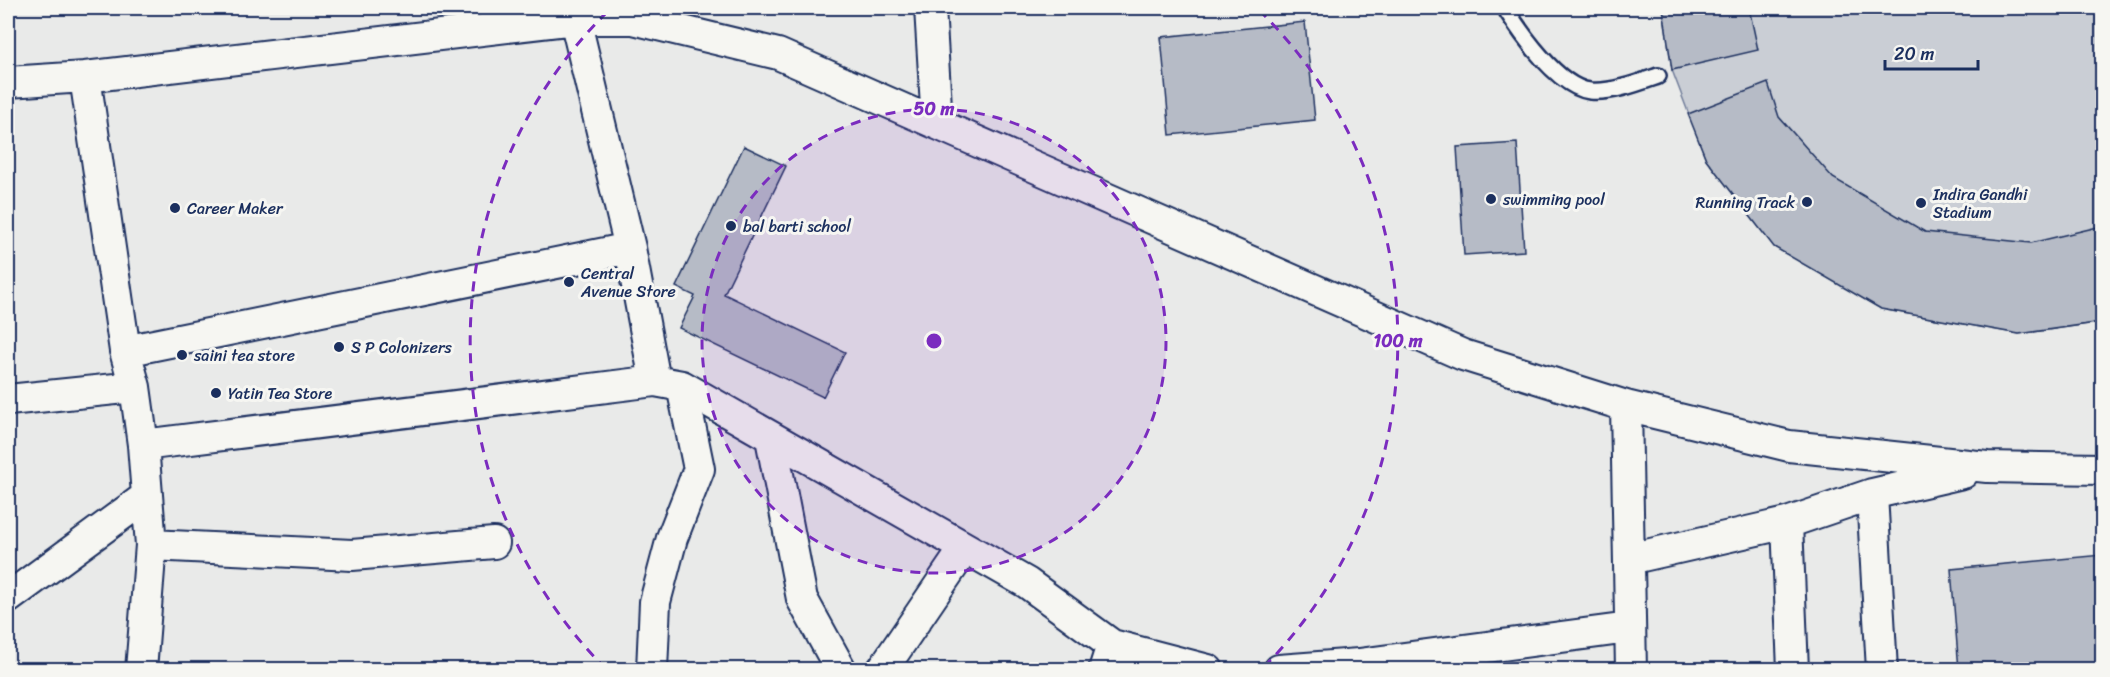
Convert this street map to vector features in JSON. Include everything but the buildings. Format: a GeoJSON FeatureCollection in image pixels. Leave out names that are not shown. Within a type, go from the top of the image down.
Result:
{"type":"FeatureCollection","features":[{"type":"Feature","properties":{"kind":"street"},"geometry":{"type":"LineString","coordinates":[[930,8],[937,123]]}},
{"type":"Feature","properties":{"kind":"street"},"geometry":{"type":"LineString","coordinates":[[8,82],[85,77],[633,13],[778,54],[1463,355],[1626,406],[1789,446],[1987,467],[2103,470]]}},
{"type":"Feature","properties":{"kind":"street"},"geometry":{"type":"LineString","coordinates":[[575,20],[630,248],[668,383],[699,469],[672,538],[655,602],[652,669]]}},
{"type":"Feature","properties":{"kind":"street"},"geometry":{"type":"LineString","coordinates":[[85,77],[125,351],[135,387],[143,445],[152,545],[141,669]]}},
{"type":"Feature","properties":{"kind":"street"},"geometry":{"type":"LineString","coordinates":[[125,351],[630,248]]}},
{"type":"Feature","properties":{"kind":"street"},"geometry":{"type":"LineString","coordinates":[[143,445],[668,383],[771,438],[1027,583],[1108,657],[1208,669]]}},
{"type":"Feature","properties":{"kind":"street"},"geometry":{"type":"LineString","coordinates":[[8,400],[135,387]]}},
{"type":"Feature","properties":{"kind":"street"},"geometry":{"type":"LineString","coordinates":[[1626,406],[1631,669]]}},
{"type":"Feature","properties":{"kind":"street"},"geometry":{"type":"LineString","coordinates":[[771,438],[802,599],[841,669]]}},
{"type":"Feature","properties":{"kind":"street"},"geometry":{"type":"LineString","coordinates":[[1629,559],[1787,523],[1872,494],[1987,467]]}},
{"type":"Feature","properties":{"kind":"street"},"geometry":{"type":"LineString","coordinates":[[1872,494],[1882,669]]}},
{"type":"Feature","properties":{"kind":"street"},"geometry":{"type":"LineString","coordinates":[[8,598],[147,496]]}},
{"type":"Feature","properties":{"kind":"street"},"geometry":{"type":"LineString","coordinates":[[1787,523],[1793,669]]}},
{"type":"Feature","properties":{"kind":"street"},"geometry":{"type":"LineString","coordinates":[[152,545],[352,555],[494,543]]}},
{"type":"Feature","properties":{"kind":"street"},"geometry":{"type":"LineString","coordinates":[[882,669],[965,548]]}},
{"type":"Feature","properties":{"kind":"street"},"geometry":{"type":"LineString","coordinates":[[1279,669],[1359,667],[1629,628]]}},
{"type":"Feature","properties":{"kind":"lane"},"geometry":{"type":"LineString","coordinates":[[1505,8],[1539,54],[1566,80],[1579,87],[1591,91],[1618,88],[1658,76]]}},
{"type":"Feature","properties":{"kind":"shaded area","name":"Indira Gandhi Stadium"},"geometry":{"type":"Polygon","coordinates":[[[1663,8],[2102,8],[2102,322],[2019,334],[1881,309],[1774,247],[1706,159],[1672,70],[1663,8]]]}},
{"type":"Feature","properties":{"kind":"place","name":"swimming pool"},"geometry":{"type":"Point","coordinates":[1491,199]}},
{"type":"Feature","properties":{"kind":"place","name":"Running Track"},"geometry":{"type":"Point","coordinates":[1807,202]}},
{"type":"Feature","properties":{"kind":"place","name":"Indira Gandhi Stadium"},"geometry":{"type":"Point","coordinates":[1921,203]}},
{"type":"Feature","properties":{"kind":"place","name":"Career Maker"},"geometry":{"type":"Point","coordinates":[175,208]}},
{"type":"Feature","properties":{"kind":"place","name":"bal barti school"},"geometry":{"type":"Point","coordinates":[731,226]}},
{"type":"Feature","properties":{"kind":"place","name":"Central Avenue Store"},"geometry":{"type":"Point","coordinates":[569,282]}},
{"type":"Feature","properties":{"kind":"place","name":"S P Colonizers"},"geometry":{"type":"Point","coordinates":[339,347]}},
{"type":"Feature","properties":{"kind":"place","name":"saini tea store"},"geometry":{"type":"Point","coordinates":[182,355]}},
{"type":"Feature","properties":{"kind":"place","name":"Yatin Tea Store"},"geometry":{"type":"Point","coordinates":[216,393]}}]}
